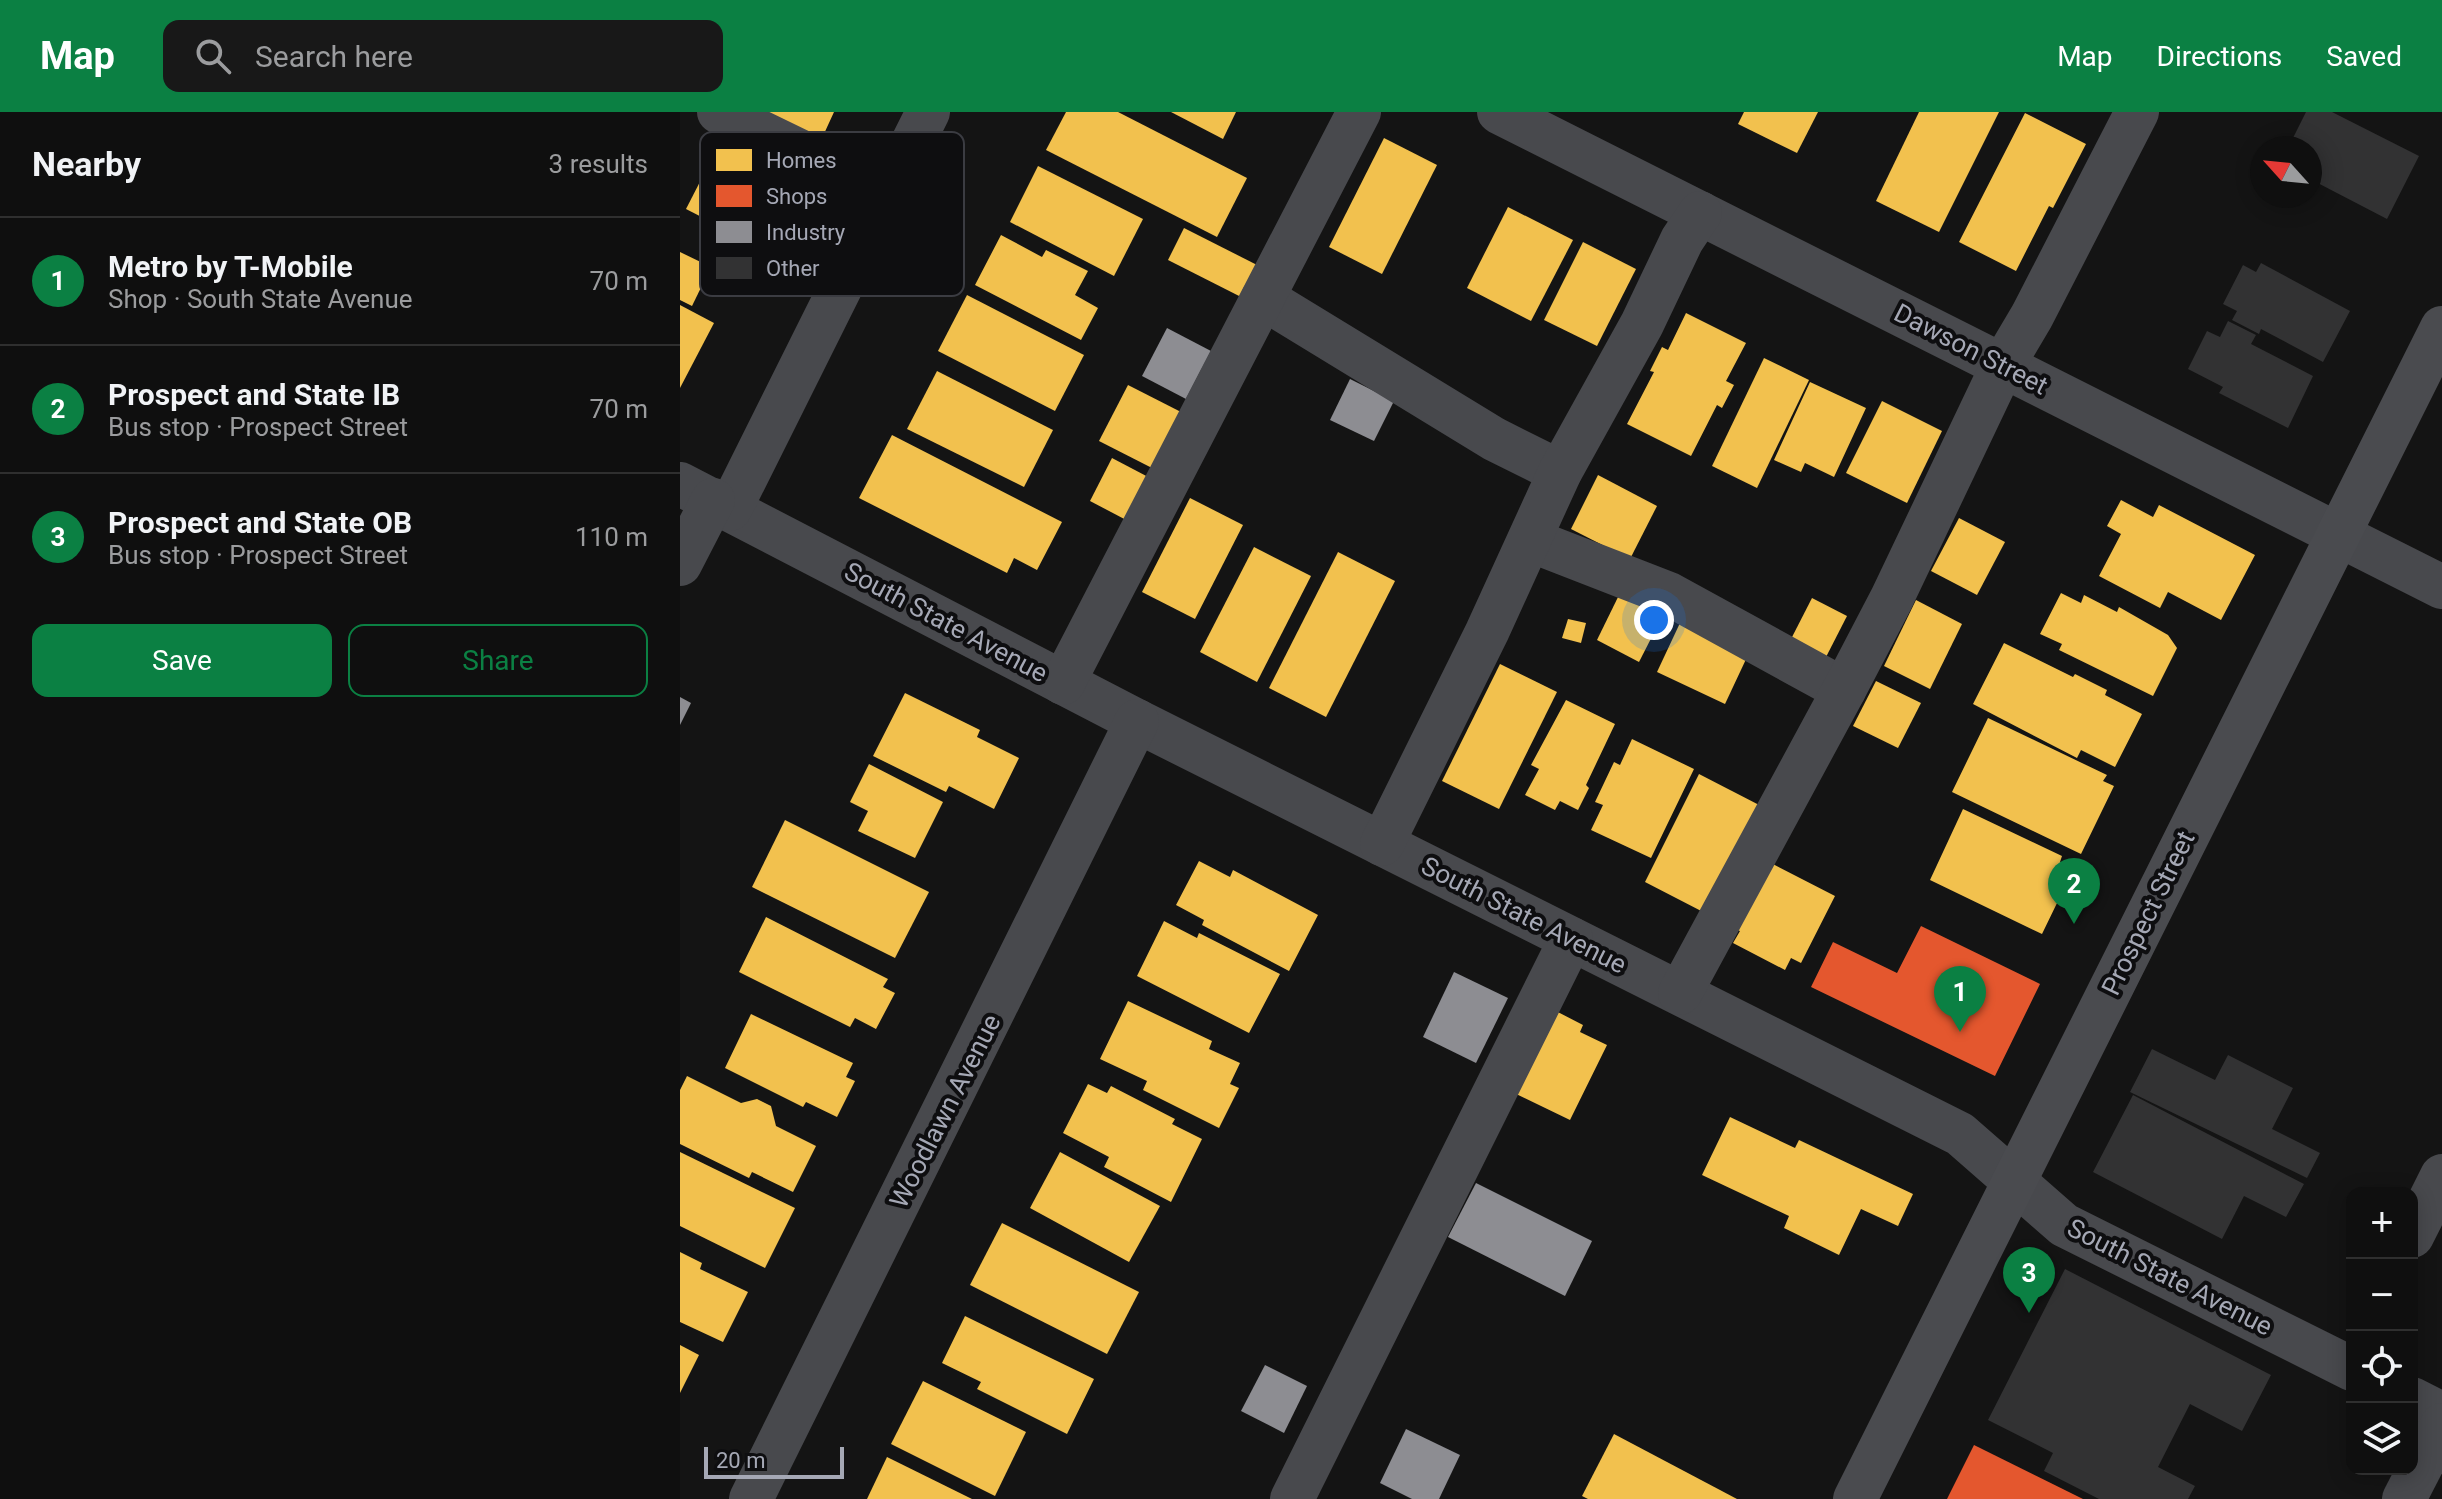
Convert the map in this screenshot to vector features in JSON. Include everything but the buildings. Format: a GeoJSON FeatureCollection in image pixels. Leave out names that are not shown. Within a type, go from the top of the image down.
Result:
{"type":"FeatureCollection","features":[{"type":"Feature","properties":{"kind":"main road","name":"Prospect Street"},"geometry":{"type":"LineString","coordinates":[[1855,1499],[2442,328]]}},
{"type":"Feature","properties":{"kind":"street"},"geometry":{"type":"LineString","coordinates":[[719,112],[760,132]]}},
{"type":"Feature","properties":{"kind":"street"},"geometry":{"type":"LineString","coordinates":[[918,132],[928,112]]}},
{"type":"Feature","properties":{"kind":"street"},"geometry":{"type":"LineString","coordinates":[[1063,683],[1359,112]]}},
{"type":"Feature","properties":{"kind":"street","name":"Dawson Street"},"geometry":{"type":"LineString","coordinates":[[1499,112],[2442,587]]}},
{"type":"Feature","properties":{"kind":"street"},"geometry":{"type":"LineString","coordinates":[[1680,993],[1892,598],[2003,365],[2039,303],[2137,112]]}},
{"type":"Feature","properties":{"kind":"street"},"geometry":{"type":"LineString","coordinates":[[1382,844],[1560,472],[1642,324],[1682,240],[1700,213]]}},
{"type":"Feature","properties":{"kind":"street"},"geometry":{"type":"LineString","coordinates":[[680,564],[708,498],[827,296]]}},
{"type":"Feature","properties":{"kind":"street"},"geometry":{"type":"LineString","coordinates":[[1263,298],[1494,439],[1560,472]]}},
{"type":"Feature","properties":{"kind":"street","name":"South State Avenue"},"geometry":{"type":"LineString","coordinates":[[708,498],[1137,721],[1960,1134],[2064,1225],[2346,1362]]}},
{"type":"Feature","properties":{"kind":"street"},"geometry":{"type":"LineString","coordinates":[[1530,540],[1669,594],[1844,690]]}},
{"type":"Feature","properties":{"kind":"street","name":"Woodlawn Avenue"},"geometry":{"type":"LineString","coordinates":[[751,1499],[1137,721]]}},
{"type":"Feature","properties":{"kind":"street"},"geometry":{"type":"LineString","coordinates":[[1292,1499],[1571,939]]}},
{"type":"Feature","properties":{"kind":"street"},"geometry":{"type":"LineString","coordinates":[[2418,1224],[2442,1176]]}},
{"type":"Feature","properties":{"kind":"street"},"geometry":{"type":"LineString","coordinates":[[2418,1402],[2442,1414]]}},
{"type":"Feature","properties":{"kind":"street"},"geometry":{"type":"LineString","coordinates":[[2404,1499],[2442,1425]]}},
{"type":"Feature","properties":{"kind":"place","name":"Prospect and State IB"},"geometry":{"type":"Point","coordinates":[2074,924]}},
{"type":"Feature","properties":{"kind":"place","name":"Metro by T-Mobile"},"geometry":{"type":"Point","coordinates":[1960,1032]}},
{"type":"Feature","properties":{"kind":"place","name":"Prospect and State OB"},"geometry":{"type":"Point","coordinates":[2029,1313]}}]}
